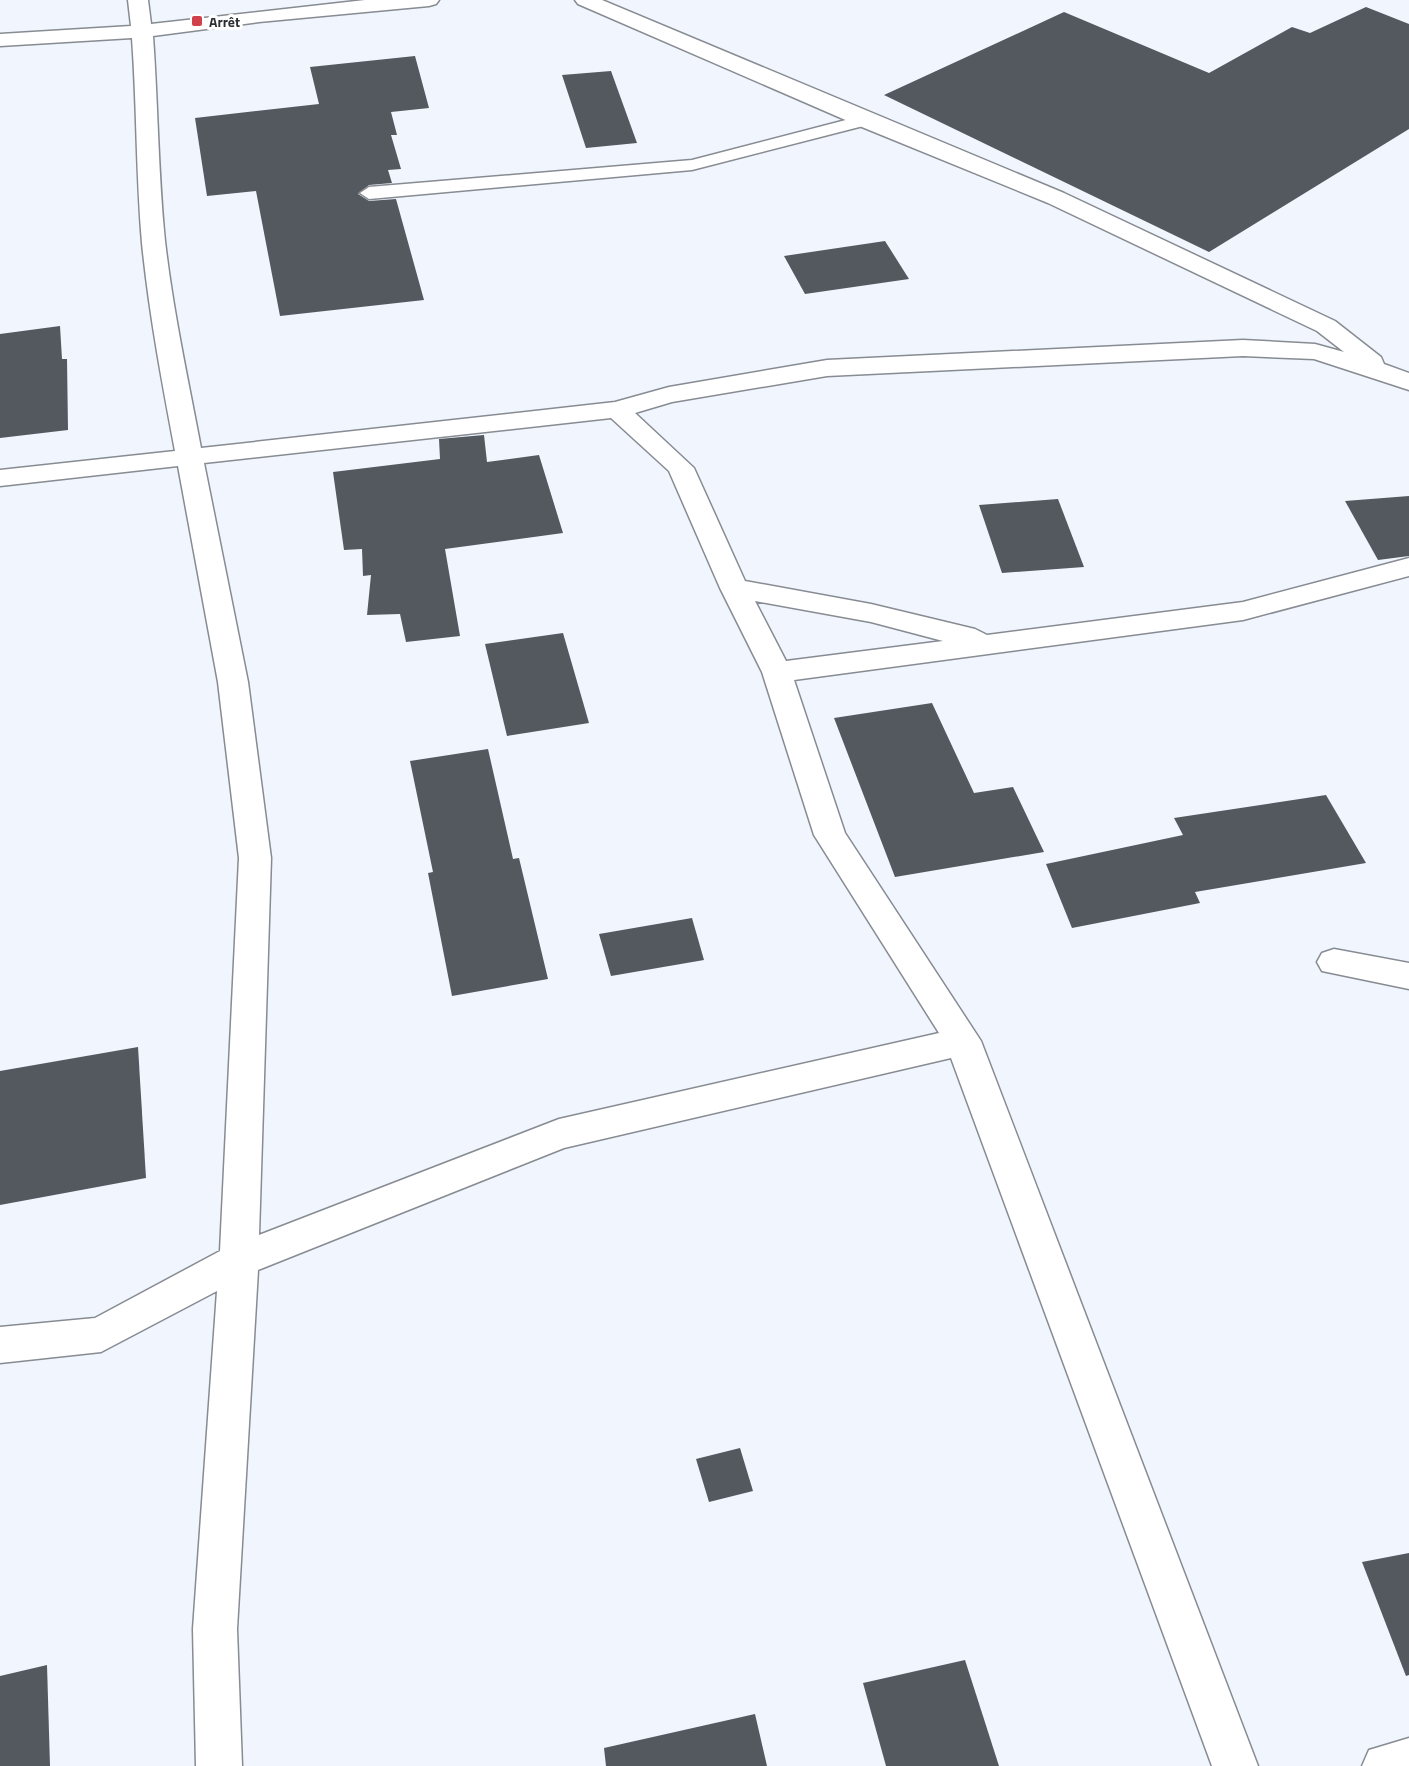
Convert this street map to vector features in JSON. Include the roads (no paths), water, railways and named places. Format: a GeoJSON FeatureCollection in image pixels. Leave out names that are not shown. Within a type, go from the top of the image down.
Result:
{"type":"FeatureCollection","features":[{"type":"Feature","properties":{"kind":"street"},"geometry":{"type":"LineString","coordinates":[[0,40],[141,16],[259,16],[429,0]]}},
{"type":"Feature","properties":{"kind":"street"},"geometry":{"type":"LineString","coordinates":[[585,0],[865,120],[1056,198],[1326,326],[1385,372]]}},
{"type":"Feature","properties":{"kind":"street"},"geometry":{"type":"LineString","coordinates":[[141,16],[154,258],[163,318],[233,682],[255,858],[239,1260],[215,1629],[219,1766]]}},
{"type":"Feature","properties":{"kind":"street"},"geometry":{"type":"LineString","coordinates":[[0,478],[617,410],[669,395],[827,368],[1243,348],[1305,352],[1385,372],[1409,382]]}},
{"type":"Feature","properties":{"kind":"street"},"geometry":{"type":"LineString","coordinates":[[617,410],[681,468],[734,588],[777,672],[830,835],[963,1041],[1235,1766]]}},
{"type":"Feature","properties":{"kind":"street"},"geometry":{"type":"LineString","coordinates":[[777,672],[1243,611],[1409,567]]}},
{"type":"Feature","properties":{"kind":"street"},"geometry":{"type":"LineString","coordinates":[[734,588],[871,613],[994,644]]}},
{"type":"Feature","properties":{"kind":"street"},"geometry":{"type":"LineString","coordinates":[[1334,962],[1409,976]]}},
{"type":"Feature","properties":{"kind":"street"},"geometry":{"type":"LineString","coordinates":[[0,1345],[101,1335],[239,1260],[559,1134],[963,1041]]}},
{"type":"Feature","properties":{"kind":"street"},"geometry":{"type":"LineString","coordinates":[[1385,1766],[1409,1761]]}},
{"type":"Feature","properties":{"kind":"lane"},"geometry":{"type":"LineString","coordinates":[[369,193],[692,165],[865,120]]}},
{"type":"Feature","properties":{"kind":"place","name":"Arrêt"},"geometry":{"type":"Point","coordinates":[197,21]}}]}
